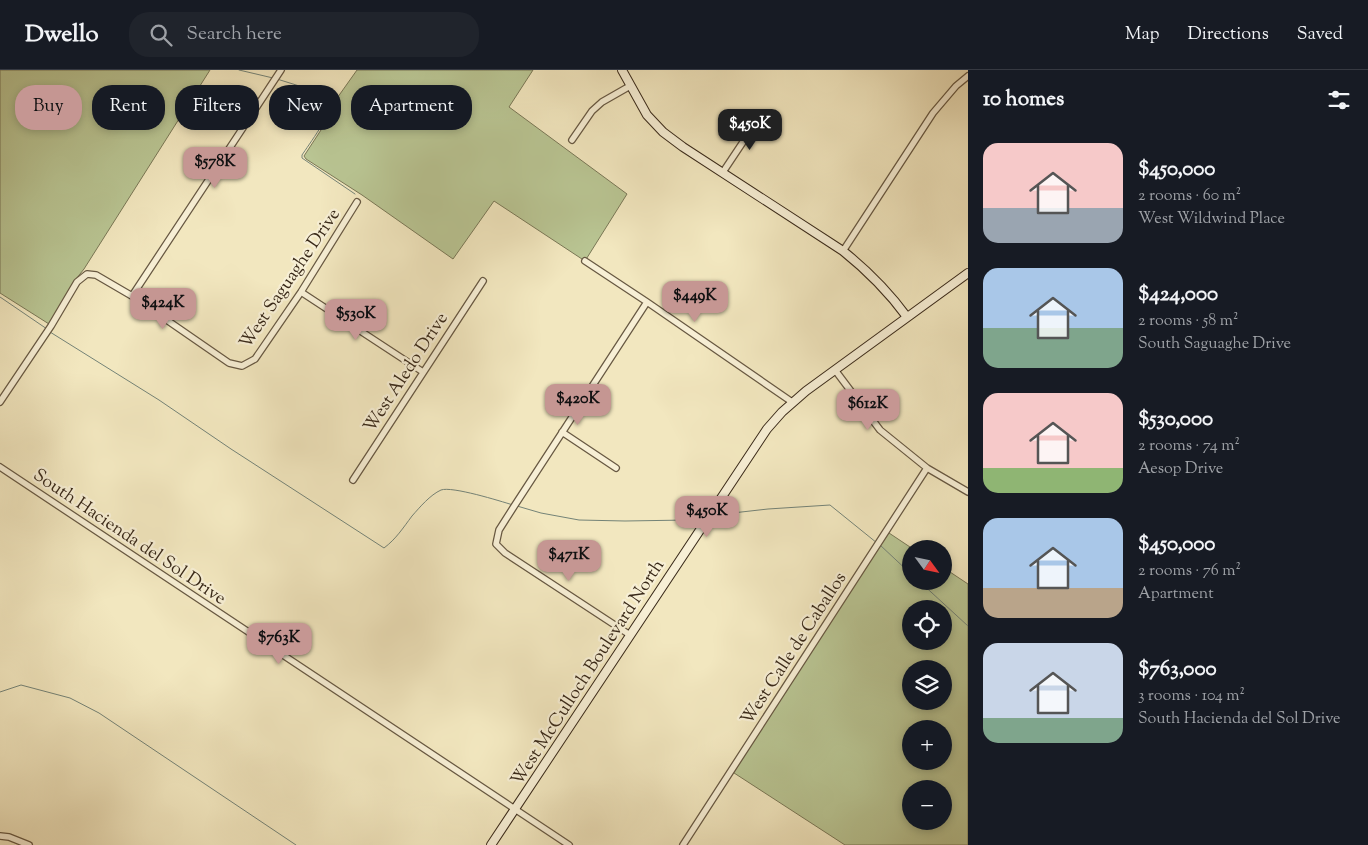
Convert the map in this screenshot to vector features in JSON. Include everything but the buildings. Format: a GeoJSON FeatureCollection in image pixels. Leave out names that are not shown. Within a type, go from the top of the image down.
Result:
{"type":"FeatureCollection","features":[{"type":"Feature","properties":{"kind":"main road"},"geometry":{"type":"LineString","coordinates":[[622,70],[647,116],[664,132],[683,147],[843,251],[876,279],[907,317]]}},
{"type":"Feature","properties":{"kind":"main road","name":"West McCulloch Boulevard North"},"geometry":{"type":"LineString","coordinates":[[491,845],[760,438],[774,420],[792,402],[968,273]]}},
{"type":"Feature","properties":{"kind":"street"},"geometry":{"type":"LineString","coordinates":[[0,402],[51,326],[77,282],[87,274],[96,275],[132,296],[281,70]]}},
{"type":"Feature","properties":{"kind":"street"},"geometry":{"type":"LineString","coordinates":[[843,251],[933,113],[956,86],[968,76]]}},
{"type":"Feature","properties":{"kind":"street"},"geometry":{"type":"LineString","coordinates":[[572,140],[592,111],[602,102],[630,86]]}},
{"type":"Feature","properties":{"kind":"street"},"geometry":{"type":"LineString","coordinates":[[723,172],[759,118]]}},
{"type":"Feature","properties":{"kind":"street","name":"West Saguaghe Drive"},"geometry":{"type":"LineString","coordinates":[[132,296],[229,363],[242,366],[255,359],[357,202]]}},
{"type":"Feature","properties":{"kind":"street"},"geometry":{"type":"LineString","coordinates":[[585,261],[648,302],[792,402]]}},
{"type":"Feature","properties":{"kind":"street","name":"West Aledo Drive"},"geometry":{"type":"LineString","coordinates":[[353,480],[483,280]]}},
{"type":"Feature","properties":{"kind":"street"},"geometry":{"type":"LineString","coordinates":[[300,292],[423,372]]}},
{"type":"Feature","properties":{"kind":"street"},"geometry":{"type":"LineString","coordinates":[[630,635],[505,553],[496,544],[499,530],[648,302]]}},
{"type":"Feature","properties":{"kind":"street"},"geometry":{"type":"LineString","coordinates":[[835,370],[880,430],[927,468],[966,490],[968,483]]}},
{"type":"Feature","properties":{"kind":"street"},"geometry":{"type":"LineString","coordinates":[[562,432],[616,468]]}},
{"type":"Feature","properties":{"kind":"street","name":"South Hacienda del Sol Drive"},"geometry":{"type":"LineString","coordinates":[[0,467],[569,845]]}},
{"type":"Feature","properties":{"kind":"street","name":"West Calle de Caballos"},"geometry":{"type":"LineString","coordinates":[[683,845],[927,468]]}},
{"type":"Feature","properties":{"kind":"street"},"geometry":{"type":"LineString","coordinates":[[0,836],[29,845]]}},
{"type":"Feature","properties":{"kind":"green space"},"geometry":{"type":"Polygon","coordinates":[[[0,70],[210,70],[201,85],[175,85],[175,125],[49,324],[0,293],[0,70]]]}},
{"type":"Feature","properties":{"kind":"green space"},"geometry":{"type":"Polygon","coordinates":[[[357,70],[533,70],[509,107],[627,194],[585,261],[494,201],[453,259],[362,195],[306,159],[304,156],[321,130],[341,130],[341,93],[357,70]]]}},
{"type":"Feature","properties":{"kind":"green space"},"geometry":{"type":"Polygon","coordinates":[[[886,531],[902,542],[902,590],[952,590],[952,573],[968,584],[968,845],[845,845],[731,771],[886,531]]]}},
{"type":"Feature","properties":{"kind":"waterway"},"geometry":{"type":"LineString","coordinates":[[239,70],[273,78]]}},
{"type":"Feature","properties":{"kind":"waterway"},"geometry":{"type":"LineString","coordinates":[[277,79],[328,95],[331,99],[332,106],[302,158],[355,194]]}},
{"type":"Feature","properties":{"kind":"waterway"},"geometry":{"type":"LineString","coordinates":[[0,297],[47,329]]}},
{"type":"Feature","properties":{"kind":"waterway"},"geometry":{"type":"LineString","coordinates":[[50,332],[159,400],[384,548],[396,537],[422,505],[441,490],[465,492],[513,505]]}},
{"type":"Feature","properties":{"kind":"waterway"},"geometry":{"type":"LineString","coordinates":[[715,515],[830,505],[877,543]]}},
{"type":"Feature","properties":{"kind":"waterway"},"geometry":{"type":"LineString","coordinates":[[517,506],[541,513],[579,520],[688,520],[706,516]]}},
{"type":"Feature","properties":{"kind":"waterway"},"geometry":{"type":"LineString","coordinates":[[880,545],[902,566]]}},
{"type":"Feature","properties":{"kind":"waterway"},"geometry":{"type":"LineString","coordinates":[[929,590],[968,626]]}},
{"type":"Feature","properties":{"kind":"waterway"},"geometry":{"type":"LineString","coordinates":[[0,692],[21,685],[70,698],[99,713],[296,845]]}}]}
